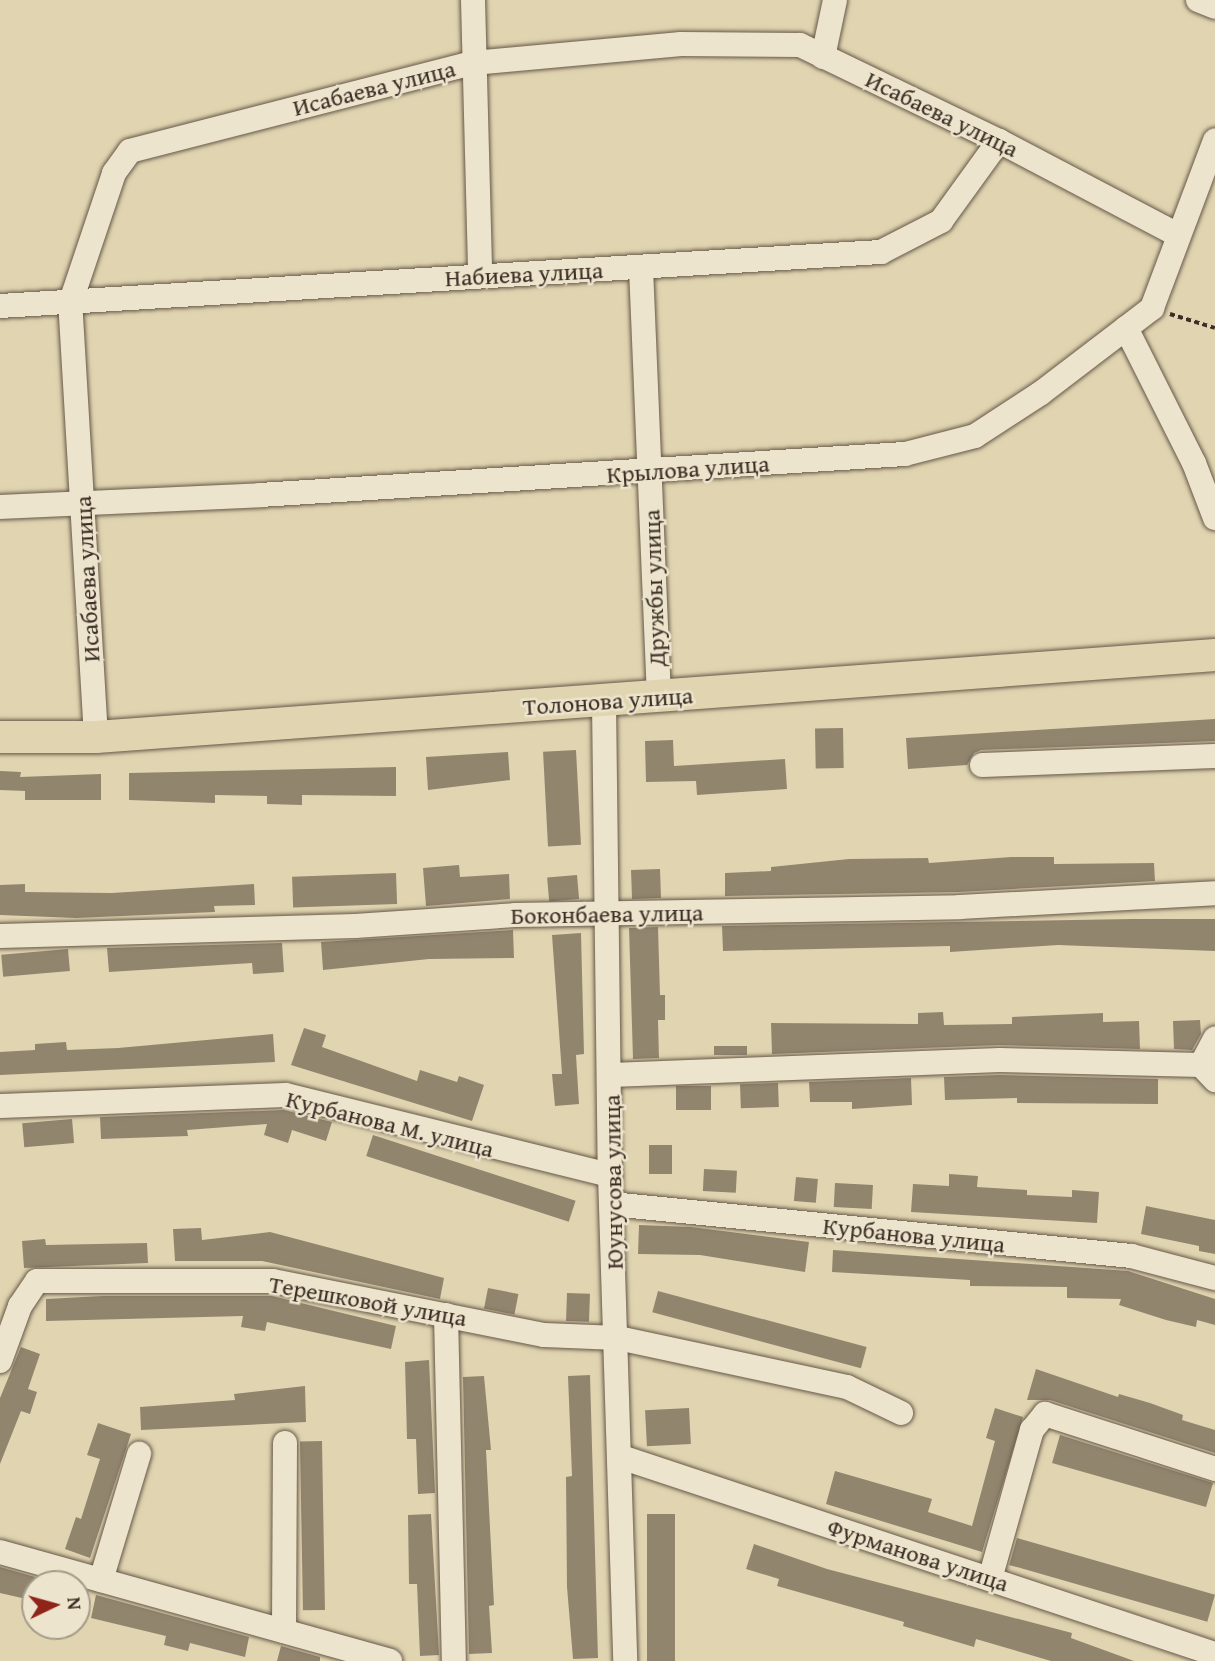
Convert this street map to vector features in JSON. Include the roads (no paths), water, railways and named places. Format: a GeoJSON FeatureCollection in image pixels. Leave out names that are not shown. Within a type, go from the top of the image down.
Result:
{"type":"FeatureCollection","features":[{"type":"Feature","properties":{"kind":"main road","name":"Толонова улица"},"geometry":{"type":"LineString","coordinates":[[0,737],[96,737],[659,698],[1215,655]]}},
{"type":"Feature","properties":{"kind":"street"},"geometry":{"type":"LineString","coordinates":[[473,0],[472,63],[480,276]]}},
{"type":"Feature","properties":{"kind":"street"},"geometry":{"type":"LineString","coordinates":[[823,57],[835,0]]}},
{"type":"Feature","properties":{"kind":"street"},"geometry":{"type":"LineString","coordinates":[[1198,0],[1215,7]]}},
{"type":"Feature","properties":{"kind":"street","name":"Исабаева улица"},"geometry":{"type":"LineString","coordinates":[[96,737],[70,304],[114,173],[130,151],[472,63],[681,44],[800,44],[999,141],[1176,234]]}},
{"type":"Feature","properties":{"kind":"street"},"geometry":{"type":"LineString","coordinates":[[1176,234],[1215,140]]}},
{"type":"Feature","properties":{"kind":"street","name":"Набиева улица"},"geometry":{"type":"LineString","coordinates":[[0,306],[70,304],[881,252],[940,221],[999,141]]}},
{"type":"Feature","properties":{"kind":"street","name":"Крылова улица"},"geometry":{"type":"LineString","coordinates":[[0,507],[649,472],[905,454],[975,436],[1041,393],[1152,308],[1176,234]]}},
{"type":"Feature","properties":{"kind":"street","name":"Дружбы улица"},"geometry":{"type":"LineString","coordinates":[[641,268],[659,698]]}},
{"type":"Feature","properties":{"kind":"street"},"geometry":{"type":"LineString","coordinates":[[1126,328],[1194,463],[1215,518]]}},
{"type":"Feature","properties":{"kind":"street","name":"Юунусова улица"},"geometry":{"type":"LineString","coordinates":[[604,702],[611,1075],[610,1175],[618,1338],[625,1661]]}},
{"type":"Feature","properties":{"kind":"street"},"geometry":{"type":"LineString","coordinates":[[982,765],[1215,756]]}},
{"type":"Feature","properties":{"kind":"street","name":"Боконбаева улица"},"geometry":{"type":"LineString","coordinates":[[0,936],[608,914],[960,907],[1215,893]]}},
{"type":"Feature","properties":{"kind":"street"},"geometry":{"type":"LineString","coordinates":[[611,1075],[1000,1060],[1208,1072],[1215,1039]]}},
{"type":"Feature","properties":{"kind":"street","name":"Курбанова М. улица"},"geometry":{"type":"LineString","coordinates":[[0,1106],[286,1095],[610,1175]]}},
{"type":"Feature","properties":{"kind":"street","name":"Курбанова улица"},"geometry":{"type":"LineString","coordinates":[[611,1204],[1131,1256],[1215,1278]]}},
{"type":"Feature","properties":{"kind":"street","name":"Терешковой улица"},"geometry":{"type":"LineString","coordinates":[[0,1361],[20,1306],[37,1281],[273,1281],[544,1335],[618,1338],[847,1387],[901,1413]]}},
{"type":"Feature","properties":{"kind":"street"},"geometry":{"type":"LineString","coordinates":[[446,1315],[454,1661]]}},
{"type":"Feature","properties":{"kind":"street"},"geometry":{"type":"LineString","coordinates":[[990,1579],[1032,1430],[1045,1415],[1215,1469]]}},
{"type":"Feature","properties":{"kind":"street"},"geometry":{"type":"LineString","coordinates":[[284,1631],[285,1443]]}},
{"type":"Feature","properties":{"kind":"street"},"geometry":{"type":"LineString","coordinates":[[101,1580],[139,1454]]}},
{"type":"Feature","properties":{"kind":"street","name":"Фурманова улица"},"geometry":{"type":"LineString","coordinates":[[621,1457],[1215,1654]]}},
{"type":"Feature","properties":{"kind":"street"},"geometry":{"type":"LineString","coordinates":[[0,1552],[390,1661]]}}]}
